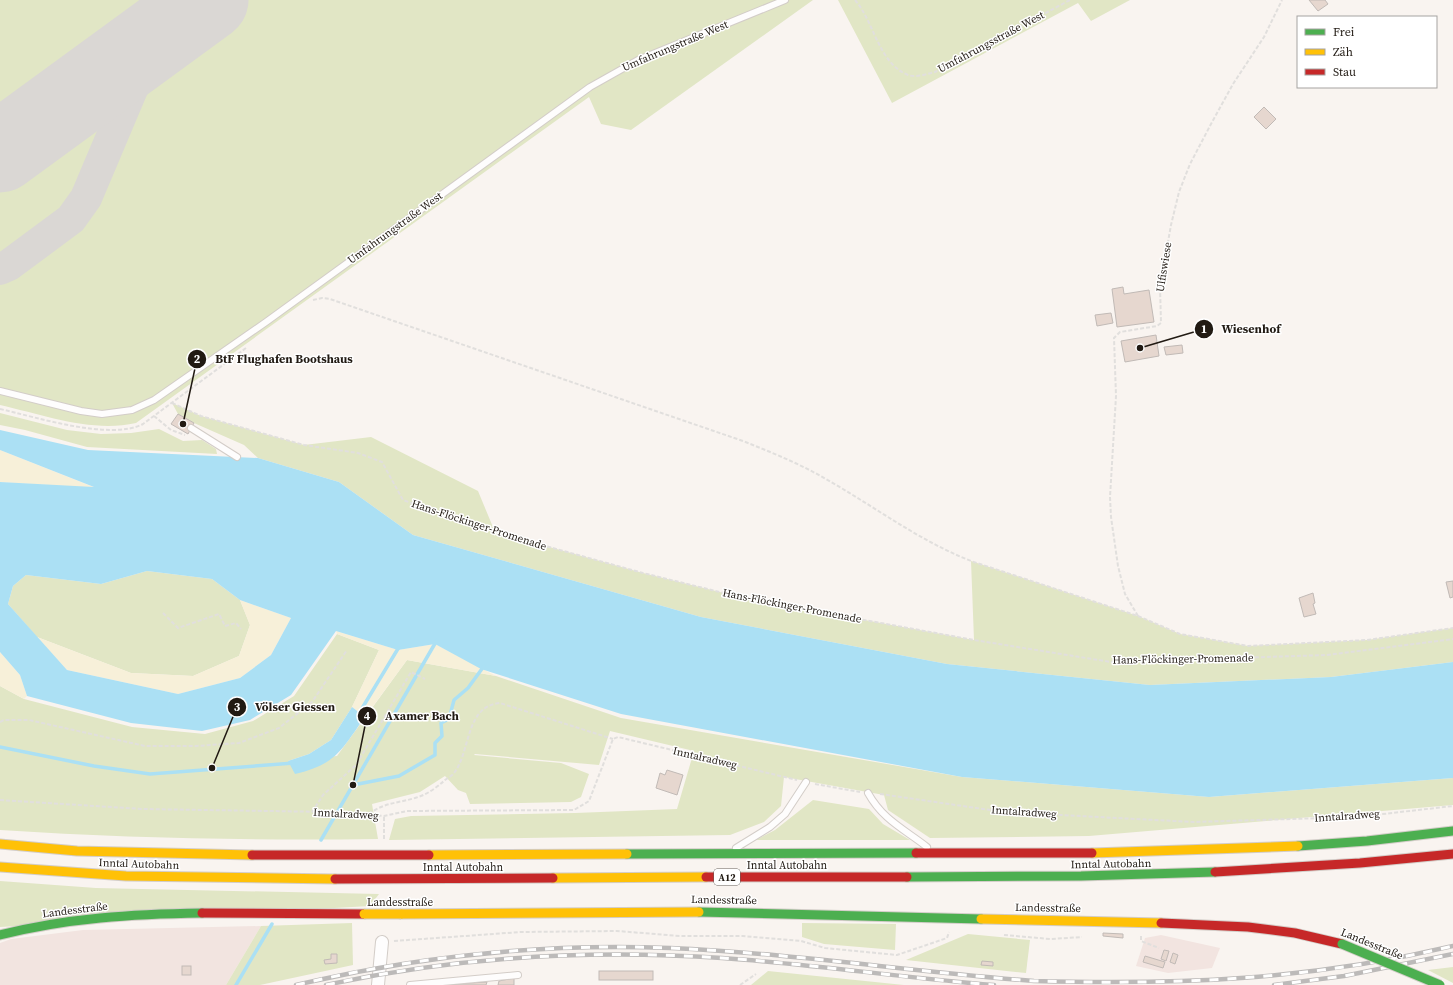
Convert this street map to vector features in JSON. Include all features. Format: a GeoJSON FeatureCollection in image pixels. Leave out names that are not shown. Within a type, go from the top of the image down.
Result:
{"type":"FeatureCollection","features":[{"type":"Feature","properties":{"kind":"main road","name":"Inntal Autobahn"},"geometry":{"type":"LineString","coordinates":[[0,844],[85,851],[230,855],[1134,853],[1298,846],[1367,841],[1453,831]]}},
{"type":"Feature","properties":{"kind":"main road","name":"Inntal Autobahn"},"geometry":{"type":"LineString","coordinates":[[0,867],[77,875],[227,879],[1124,876],[1288,870],[1370,864],[1453,854]]}},
{"type":"Feature","properties":{"kind":"main road","name":"Landesstraße"},"geometry":{"type":"LineString","coordinates":[[0,934],[81,920],[142,915],[246,912],[364,914],[676,912],[1180,923],[1248,927],[1295,933],[1342,944],[1440,985]]}},
{"type":"Feature","properties":{"kind":"street"},"geometry":{"type":"LineString","coordinates":[[378,985],[382,942]]}},
{"type":"Feature","properties":{"kind":"lane","name":"Umfahrungstraße West"},"geometry":{"type":"LineString","coordinates":[[0,391],[96,413],[124,412],[146,404],[167,393],[216,358],[590,86],[638,60],[785,0]]}},
{"type":"Feature","properties":{"kind":"lane"},"geometry":{"type":"LineString","coordinates":[[194,430],[237,457]]}},
{"type":"Feature","properties":{"kind":"lane"},"geometry":{"type":"LineString","coordinates":[[727,854],[747,840],[770,827],[780,818],[796,799],[806,782]]}},
{"type":"Feature","properties":{"kind":"lane"},"geometry":{"type":"LineString","coordinates":[[868,793],[876,807],[887,819],[936,854]]}},
{"type":"Feature","properties":{"kind":"lane"},"geometry":{"type":"LineString","coordinates":[[410,985],[518,975]]}},
{"type":"Feature","properties":{"kind":"path","name":"Umfahrungsstraße West"},"geometry":{"type":"LineString","coordinates":[[854,0],[863,9],[883,50],[894,64],[908,75],[920,76],[935,72],[1070,0]]}},
{"type":"Feature","properties":{"kind":"path","name":"Ulfiswiese"},"geometry":{"type":"LineString","coordinates":[[1138,616],[1125,594],[1118,566],[1111,517],[1110,497],[1116,396],[1114,338],[1120,332],[1158,326],[1161,323],[1160,287],[1171,225],[1179,192],[1190,164],[1211,124],[1233,84],[1264,37],[1282,0]]}},
{"type":"Feature","properties":{"kind":"path"},"geometry":{"type":"LineString","coordinates":[[311,301],[318,298],[330,299],[743,441],[824,478],[907,530],[945,550],[971,561],[1138,616],[1180,634],[1248,646],[1367,640],[1453,628]]}},
{"type":"Feature","properties":{"kind":"path","name":"Hans-Flöckinger-Promenade"},"geometry":{"type":"LineString","coordinates":[[249,346],[172,403],[201,416],[289,441],[304,445],[358,453],[382,462],[403,500],[495,532],[644,573],[744,598],[974,640],[1111,662],[1328,655],[1453,639]]}},
{"type":"Feature","properties":{"kind":"path"},"geometry":{"type":"LineString","coordinates":[[154,416],[171,430],[176,432],[188,436],[194,435],[194,430]]}},
{"type":"Feature","properties":{"kind":"path"},"geometry":{"type":"LineString","coordinates":[[163,613],[178,628],[219,614],[225,626],[236,623],[241,629]]}},
{"type":"Feature","properties":{"kind":"path"},"geometry":{"type":"LineString","coordinates":[[0,722],[4,720],[29,720],[144,746],[196,746],[239,743],[280,728],[312,702],[347,650]]}},
{"type":"Feature","properties":{"kind":"path"},"geometry":{"type":"LineString","coordinates":[[312,812],[323,795],[356,765],[411,672],[424,679]]}},
{"type":"Feature","properties":{"kind":"path"},"geometry":{"type":"LineString","coordinates":[[369,814],[378,807],[419,797],[436,787],[454,773],[469,733],[481,711],[490,704],[500,703],[613,739]]}},
{"type":"Feature","properties":{"kind":"path","name":"Inntalradweg"},"geometry":{"type":"LineString","coordinates":[[0,800],[142,809],[331,812],[384,816],[407,811],[574,810],[589,801],[613,739],[618,737],[806,782],[868,793],[1004,812],[1193,822],[1357,816],[1453,806]]}},
{"type":"Feature","properties":{"kind":"path"},"geometry":{"type":"LineString","coordinates":[[384,816],[384,840]]}},
{"type":"Feature","properties":{"kind":"path"},"geometry":{"type":"LineString","coordinates":[[382,942],[521,932],[617,931],[680,936],[750,936],[801,941],[825,948],[897,955],[947,938],[953,918]]}},
{"type":"Feature","properties":{"kind":"path"},"geometry":{"type":"LineString","coordinates":[[740,985],[756,974]]}},
{"type":"Feature","properties":{"kind":"shaded area"},"geometry":{"type":"Polygon","coordinates":[[[261,926],[226,985],[0,985],[0,943],[11,939],[83,930],[261,926]]]}},
{"type":"Feature","properties":{"kind":"shaded area"},"geometry":{"type":"Polygon","coordinates":[[[1161,935],[1220,948],[1212,968],[1168,973],[1136,966],[1145,938],[1161,935]]]}},
{"type":"Feature","properties":{"kind":"green space"},"geometry":{"type":"Polygon","coordinates":[[[0,0],[813,0],[631,130],[601,124],[589,97],[136,423],[119,426],[102,426],[68,422],[0,405],[0,0]]]}},
{"type":"Feature","properties":{"kind":"green space"},"geometry":{"type":"Polygon","coordinates":[[[838,0],[1130,0],[1091,21],[1078,3],[892,103],[838,0]]]}},
{"type":"Feature","properties":{"kind":"green space"},"geometry":{"type":"Polygon","coordinates":[[[172,403],[201,416],[304,445],[371,437],[478,491],[495,532],[643,573],[744,598],[974,640],[971,561],[1138,616],[1180,634],[1248,646],[1367,640],[1453,628],[1453,662],[1331,677],[1150,685],[947,664],[701,617],[413,535],[339,482],[258,458],[244,445],[194,423],[178,414],[172,403]]]}},
{"type":"Feature","properties":{"kind":"green space"},"geometry":{"type":"Polygon","coordinates":[[[0,413],[67,430],[101,434],[131,433],[159,429],[183,441],[202,440],[216,449],[217,454],[87,447],[25,430],[0,425],[0,413]]]}},
{"type":"Feature","properties":{"kind":"green space"},"geometry":{"type":"Polygon","coordinates":[[[147,571],[212,579],[240,600],[250,625],[239,656],[193,676],[131,673],[37,637],[8,604],[13,586],[26,575],[101,584],[147,571]]]}},
{"type":"Feature","properties":{"kind":"green space"},"geometry":{"type":"Polygon","coordinates":[[[337,634],[379,650],[352,707],[331,740],[309,754],[288,761],[337,756],[407,660],[496,676],[621,718],[962,777],[1209,797],[1453,778],[1453,805],[1089,836],[930,838],[888,810],[884,795],[784,777],[781,806],[764,822],[730,835],[389,840],[395,819],[411,816],[575,813],[677,809],[694,751],[610,731],[599,765],[474,755],[561,763],[589,774],[581,797],[571,802],[470,804],[466,793],[458,790],[445,776],[420,792],[372,804],[378,839],[284,840],[189,838],[0,830],[0,686],[24,699],[132,727],[205,734],[253,721],[294,696],[337,634]]]}},
{"type":"Feature","properties":{"kind":"green space"},"geometry":{"type":"Polygon","coordinates":[[[813,800],[869,809],[883,824],[910,840],[756,840],[775,830],[813,800]]]}},
{"type":"Feature","properties":{"kind":"green space"},"geometry":{"type":"Polygon","coordinates":[[[0,881],[96,888],[379,894],[370,906],[0,927],[0,881]]]}},
{"type":"Feature","properties":{"kind":"green space"},"geometry":{"type":"Polygon","coordinates":[[[352,923],[353,965],[260,985],[226,985],[261,926],[352,923]]]}},
{"type":"Feature","properties":{"kind":"green space"},"geometry":{"type":"Polygon","coordinates":[[[802,923],[896,924],[895,950],[824,944],[802,937],[802,923]]]}},
{"type":"Feature","properties":{"kind":"green space"},"geometry":{"type":"Polygon","coordinates":[[[968,934],[1030,940],[1026,973],[906,960],[968,934]]]}},
{"type":"Feature","properties":{"kind":"green space"},"geometry":{"type":"Polygon","coordinates":[[[1453,967],[1453,983],[1428,970],[1453,967]]]}},
{"type":"Feature","properties":{"kind":"green space"},"geometry":{"type":"Polygon","coordinates":[[[768,971],[904,985],[751,985],[768,971]]]}},
{"type":"Feature","properties":{"kind":"sand"},"geometry":{"type":"Polygon","coordinates":[[[0,450],[96,488],[0,482],[0,450]]]}},
{"type":"Feature","properties":{"kind":"sand"},"geometry":{"type":"Polygon","coordinates":[[[240,600],[291,618],[271,655],[240,678],[178,694],[67,670],[37,637],[131,673],[193,676],[239,656],[250,625],[240,600]]]}},
{"type":"Feature","properties":{"kind":"sand"},"geometry":{"type":"Polygon","coordinates":[[[336,631],[398,650],[435,644],[496,676],[407,660],[365,717],[352,707],[379,650],[337,634],[336,631]]]}},
{"type":"Feature","properties":{"kind":"sand"},"geometry":{"type":"Polygon","coordinates":[[[0,652],[20,675],[27,696],[24,699],[0,686],[0,652]]]}},
{"type":"Feature","properties":{"kind":"water"},"geometry":{"type":"Polygon","coordinates":[[[0,430],[88,450],[258,458],[339,482],[413,535],[701,617],[947,664],[1150,685],[1331,677],[1453,662],[1453,778],[1209,797],[962,777],[621,714],[481,669],[435,644],[398,650],[336,631],[291,695],[250,720],[202,731],[131,723],[27,696],[20,675],[0,652],[0,482],[94,487],[0,450],[0,430]],[[147,571],[101,584],[26,575],[13,586],[8,604],[67,670],[178,694],[240,678],[271,655],[291,618],[240,600],[212,579],[147,571]]]}},
{"type":"Feature","properties":{"kind":"water"},"geometry":{"type":"Polygon","coordinates":[[[352,707],[365,717],[343,747],[337,754],[320,766],[295,774],[288,761],[309,754],[331,740],[352,707]]]}},
{"type":"Feature","properties":{"kind":"building"},"geometry":{"type":"Polygon","coordinates":[[[1309,0],[1325,0],[1328,4],[1318,11],[1309,0]]]}},
{"type":"Feature","properties":{"kind":"building"},"geometry":{"type":"Polygon","coordinates":[[[1264,107],[1276,119],[1266,129],[1254,117],[1264,107]]]}},
{"type":"Feature","properties":{"kind":"building"},"geometry":{"type":"Polygon","coordinates":[[[1123,287],[1124,294],[1149,290],[1154,322],[1117,327],[1112,289],[1123,287]]]}},
{"type":"Feature","properties":{"kind":"building"},"geometry":{"type":"Polygon","coordinates":[[[1111,313],[1113,323],[1097,326],[1095,315],[1111,313]]]}},
{"type":"Feature","properties":{"kind":"building"},"geometry":{"type":"Polygon","coordinates":[[[1156,335],[1159,356],[1125,362],[1121,341],[1156,335]]]}},
{"type":"Feature","properties":{"kind":"building"},"geometry":{"type":"Polygon","coordinates":[[[1182,345],[1183,353],[1166,355],[1164,347],[1182,345]]]}},
{"type":"Feature","properties":{"kind":"building"},"geometry":{"type":"Polygon","coordinates":[[[178,414],[194,423],[188,434],[171,424],[178,414]]]}},
{"type":"Feature","properties":{"kind":"building"},"geometry":{"type":"Polygon","coordinates":[[[1453,581],[1453,597],[1450,598],[1446,582],[1453,581]]]}},
{"type":"Feature","properties":{"kind":"building"},"geometry":{"type":"Polygon","coordinates":[[[1313,593],[1315,603],[1313,604],[1316,614],[1304,617],[1299,598],[1313,593]]]}},
{"type":"Feature","properties":{"kind":"building"},"geometry":{"type":"Polygon","coordinates":[[[667,770],[683,775],[677,795],[656,788],[660,773],[665,775],[667,770]]]}},
{"type":"Feature","properties":{"kind":"building"},"geometry":{"type":"Polygon","coordinates":[[[1103,933],[1123,934],[1123,938],[1103,936],[1103,933]]]}},
{"type":"Feature","properties":{"kind":"building"},"geometry":{"type":"Polygon","coordinates":[[[1164,950],[1169,951],[1166,961],[1161,959],[1164,950]]]}},
{"type":"Feature","properties":{"kind":"building"},"geometry":{"type":"Polygon","coordinates":[[[1173,953],[1178,955],[1175,964],[1170,962],[1173,953]]]}},
{"type":"Feature","properties":{"kind":"building"},"geometry":{"type":"Polygon","coordinates":[[[331,954],[337,954],[337,963],[325,964],[324,960],[331,959],[331,954]]]}},
{"type":"Feature","properties":{"kind":"building"},"geometry":{"type":"Polygon","coordinates":[[[1145,956],[1165,962],[1163,968],[1143,962],[1145,956]]]}},
{"type":"Feature","properties":{"kind":"building"},"geometry":{"type":"Polygon","coordinates":[[[982,961],[993,962],[993,966],[981,965],[982,961]]]}},
{"type":"Feature","properties":{"kind":"building"},"geometry":{"type":"Polygon","coordinates":[[[182,966],[191,966],[191,975],[182,975],[182,966]]]}},
{"type":"Feature","properties":{"kind":"building"},"geometry":{"type":"Polygon","coordinates":[[[599,971],[653,971],[653,980],[599,980],[599,971]]]}},
{"type":"Feature","properties":{"kind":"building"},"geometry":{"type":"Polygon","coordinates":[[[514,978],[514,985],[498,985],[499,981],[514,978]]]}},
{"type":"Feature","properties":{"kind":"building"},"geometry":{"type":"Polygon","coordinates":[[[487,982],[486,985],[454,985],[454,984],[487,982]]]}},
{"type":"Feature","properties":{"kind":"waterway"},"geometry":{"type":"LineString","coordinates":[[321,840],[437,640]]}},
{"type":"Feature","properties":{"kind":"waterway"},"geometry":{"type":"LineString","coordinates":[[358,715],[399,647]]}},
{"type":"Feature","properties":{"kind":"waterway"},"geometry":{"type":"LineString","coordinates":[[353,785],[399,776],[435,755],[435,743],[442,736],[441,723],[449,719],[454,700],[468,688],[484,666]]}},
{"type":"Feature","properties":{"kind":"waterway"},"geometry":{"type":"LineString","coordinates":[[0,747],[94,766],[150,774],[294,763]]}},
{"type":"Feature","properties":{"kind":"waterway"},"geometry":{"type":"LineString","coordinates":[[236,985],[272,924]]}},
{"type":"Feature","properties":{"kind":"taxiway"},"geometry":{"type":"LineString","coordinates":[[0,269],[9,265],[71,219],[86,198],[146,56],[162,32]]}},
{"type":"Feature","properties":{"kind":"runway"},"geometry":{"type":"LineString","coordinates":[[0,152],[208,0]]}},
{"type":"Feature","properties":{"kind":"railway"},"geometry":{"type":"LineString","coordinates":[[296,985],[388,966],[435,959],[528,950],[576,948],[623,947],[716,950],[1034,981],[1141,982],[1245,978],[1296,973],[1348,966],[1453,946]]}},
{"type":"Feature","properties":{"kind":"railway"},"geometry":{"type":"LineString","coordinates":[[326,985],[375,975],[473,962],[573,955],[622,954],[722,958],[994,985]]}},
{"type":"Feature","properties":{"kind":"railway"},"geometry":{"type":"LineString","coordinates":[[1274,985],[1344,976],[1453,954]]}},
{"type":"Feature","properties":{"kind":"traffic: fast"},"geometry":{"type":"LineString","coordinates":[[1298,846],[1367,841],[1453,831]]}},
{"type":"Feature","properties":{"kind":"traffic: fast"},"geometry":{"type":"LineString","coordinates":[[627,854],[916,853]]}},
{"type":"Feature","properties":{"kind":"traffic: fast"},"geometry":{"type":"LineString","coordinates":[[907,877],[1081,876],[1215,872]]}},
{"type":"Feature","properties":{"kind":"traffic: fast"},"geometry":{"type":"LineString","coordinates":[[699,912],[981,919]]}},
{"type":"Feature","properties":{"kind":"traffic: fast"},"geometry":{"type":"LineString","coordinates":[[0,935],[25,929],[100,918],[151,914],[202,913]]}},
{"type":"Feature","properties":{"kind":"traffic: fast"},"geometry":{"type":"LineString","coordinates":[[1342,944],[1440,985]]}},
{"type":"Feature","properties":{"kind":"traffic: slow"},"geometry":{"type":"LineString","coordinates":[[0,844],[77,851],[252,855]]}},
{"type":"Feature","properties":{"kind":"traffic: slow"},"geometry":{"type":"LineString","coordinates":[[1092,853],[1298,846]]}},
{"type":"Feature","properties":{"kind":"traffic: slow"},"geometry":{"type":"LineString","coordinates":[[429,855],[627,854]]}},
{"type":"Feature","properties":{"kind":"traffic: slow"},"geometry":{"type":"LineString","coordinates":[[0,867],[126,876],[335,879]]}},
{"type":"Feature","properties":{"kind":"traffic: slow"},"geometry":{"type":"LineString","coordinates":[[553,878],[706,877]]}},
{"type":"Feature","properties":{"kind":"traffic: slow"},"geometry":{"type":"LineString","coordinates":[[401,914],[699,912]]}},
{"type":"Feature","properties":{"kind":"traffic: slow"},"geometry":{"type":"LineString","coordinates":[[364,914],[401,914]]}},
{"type":"Feature","properties":{"kind":"traffic: slow"},"geometry":{"type":"LineString","coordinates":[[981,919],[1161,923]]}},
{"type":"Feature","properties":{"kind":"traffic: jam"},"geometry":{"type":"LineString","coordinates":[[916,853],[1092,853]]}},
{"type":"Feature","properties":{"kind":"traffic: jam"},"geometry":{"type":"LineString","coordinates":[[1215,872],[1360,863],[1453,854]]}},
{"type":"Feature","properties":{"kind":"traffic: jam"},"geometry":{"type":"LineString","coordinates":[[252,855],[429,855]]}},
{"type":"Feature","properties":{"kind":"traffic: jam"},"geometry":{"type":"LineString","coordinates":[[706,877],[907,877]]}},
{"type":"Feature","properties":{"kind":"traffic: jam"},"geometry":{"type":"LineString","coordinates":[[335,879],[553,878]]}},
{"type":"Feature","properties":{"kind":"traffic: jam"},"geometry":{"type":"LineString","coordinates":[[202,913],[364,914]]}},
{"type":"Feature","properties":{"kind":"traffic: jam"},"geometry":{"type":"LineString","coordinates":[[1161,923],[1248,927],[1295,933],[1342,944]]}},
{"type":"Feature","properties":{"kind":"place","name":"Wiesenhof"},"geometry":{"type":"Point","coordinates":[1140,348]}},
{"type":"Feature","properties":{"kind":"place","name":"BtF Flughafen Bootshaus"},"geometry":{"type":"Point","coordinates":[183,424]}},
{"type":"Feature","properties":{"kind":"place","name":"Völser Giessen"},"geometry":{"type":"Point","coordinates":[212,768]}},
{"type":"Feature","properties":{"kind":"place","name":"Axamer Bach"},"geometry":{"type":"Point","coordinates":[353,785]}}]}
